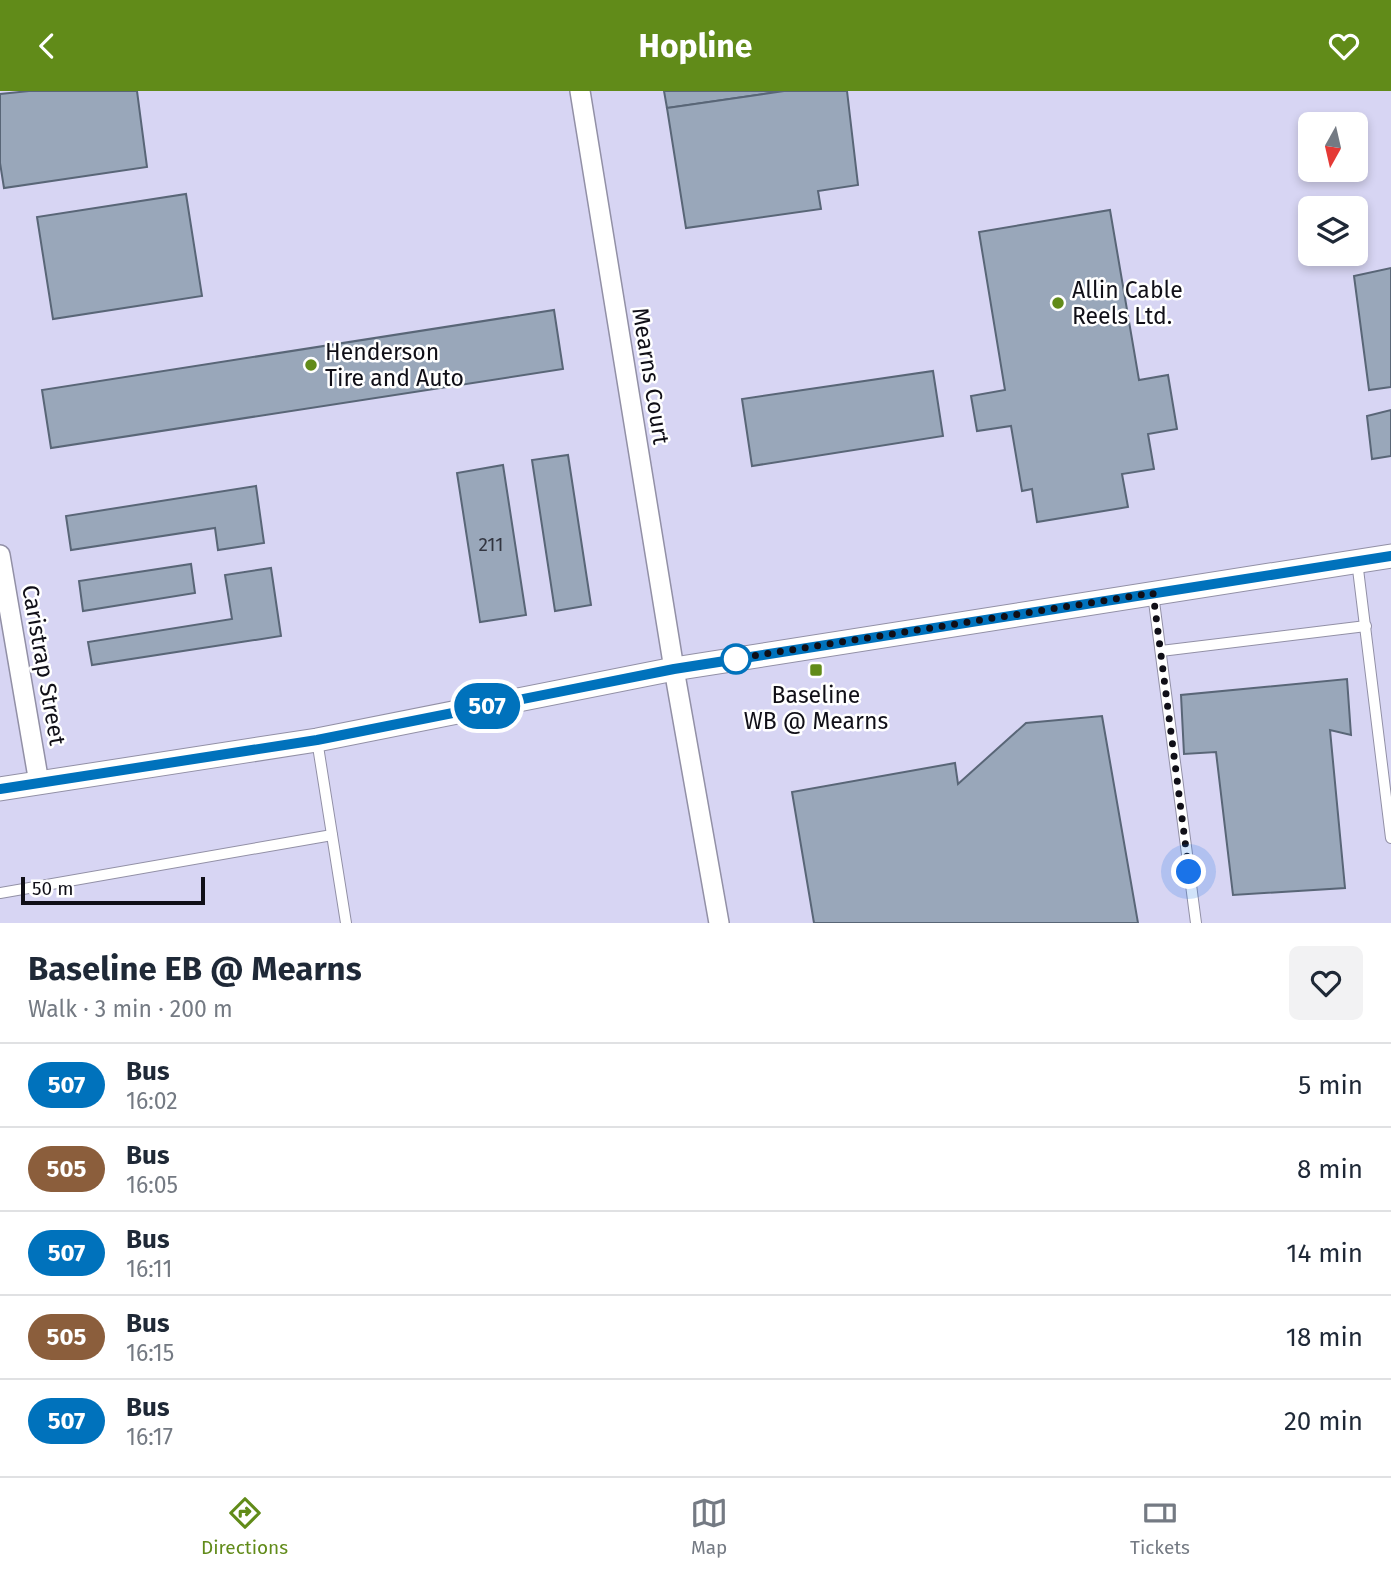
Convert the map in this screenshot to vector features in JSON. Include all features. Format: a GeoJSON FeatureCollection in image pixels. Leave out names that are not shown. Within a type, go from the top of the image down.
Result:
{"type":"FeatureCollection","features":[{"type":"Feature","properties":{"kind":"street","name":"Mearns Court"},"geometry":{"type":"LineString","coordinates":[[580,91],[674,669],[719,923]]}},
{"type":"Feature","properties":{"kind":"street","name":"Caristrap Street"},"geometry":{"type":"LineString","coordinates":[[0,555],[39,783]]}},
{"type":"Feature","properties":{"kind":"street"},"geometry":{"type":"LineString","coordinates":[[0,789],[317,740],[674,669],[1391,556]]}},
{"type":"Feature","properties":{"kind":"lane"},"geometry":{"type":"LineString","coordinates":[[1357,561],[1391,838]]}},
{"type":"Feature","properties":{"kind":"lane"},"geometry":{"type":"LineString","coordinates":[[1153,593],[1196,923]]}},
{"type":"Feature","properties":{"kind":"lane"},"geometry":{"type":"LineString","coordinates":[[1161,651],[1366,626]]}},
{"type":"Feature","properties":{"kind":"lane"},"geometry":{"type":"LineString","coordinates":[[317,740],[346,923]]}},
{"type":"Feature","properties":{"kind":"lane"},"geometry":{"type":"LineString","coordinates":[[0,893],[332,835]]}},
{"type":"Feature","properties":{"kind":"shaded area"},"geometry":{"type":"Polygon","coordinates":[[[0,91],[1391,91],[1391,923],[0,923],[0,91]]]}},
{"type":"Feature","properties":{"kind":"building"},"geometry":{"type":"Polygon","coordinates":[[[29,91],[137,91],[147,167],[4,188],[0,163],[0,94],[29,91]]]}},
{"type":"Feature","properties":{"kind":"building"},"geometry":{"type":"Polygon","coordinates":[[[664,91],[784,91],[667,108],[664,91]]]}},
{"type":"Feature","properties":{"kind":"building"},"geometry":{"type":"Polygon","coordinates":[[[784,91],[847,91],[858,185],[818,191],[821,209],[686,228],[667,108],[784,91]]]}},
{"type":"Feature","properties":{"kind":"building"},"geometry":{"type":"Polygon","coordinates":[[[186,194],[202,296],[53,319],[37,217],[186,194]]]}},
{"type":"Feature","properties":{"kind":"building","name":"Allin Cable Reels Ltd."},"geometry":{"type":"Polygon","coordinates":[[[1110,210],[1139,380],[1168,375],[1177,429],[1148,434],[1154,469],[1122,474],[1128,507],[1037,522],[1032,489],[1022,491],[1011,426],[977,431],[971,396],[1005,390],[979,232],[1110,210]]]}},
{"type":"Feature","properties":{"kind":"building"},"geometry":{"type":"Polygon","coordinates":[[[1391,268],[1391,387],[1369,390],[1354,276],[1391,268]]]}},
{"type":"Feature","properties":{"kind":"building"},"geometry":{"type":"Polygon","coordinates":[[[554,310],[563,369],[51,448],[42,390],[554,310]]]}},
{"type":"Feature","properties":{"kind":"building"},"geometry":{"type":"Polygon","coordinates":[[[933,371],[943,436],[752,466],[742,399],[933,371]]]}},
{"type":"Feature","properties":{"kind":"building"},"geometry":{"type":"Polygon","coordinates":[[[1391,410],[1391,456],[1372,459],[1367,416],[1391,410]]]}},
{"type":"Feature","properties":{"kind":"building"},"geometry":{"type":"Polygon","coordinates":[[[568,455],[591,605],[555,611],[532,460],[568,455]]]}},
{"type":"Feature","properties":{"kind":"building"},"geometry":{"type":"Polygon","coordinates":[[[503,465],[526,615],[480,622],[457,473],[503,465]]]}},
{"type":"Feature","properties":{"kind":"building"},"geometry":{"type":"Polygon","coordinates":[[[256,486],[264,543],[218,550],[215,528],[71,550],[66,516],[256,486]]]}},
{"type":"Feature","properties":{"kind":"building"},"geometry":{"type":"Polygon","coordinates":[[[191,564],[195,593],[83,611],[79,581],[191,564]]]}},
{"type":"Feature","properties":{"kind":"building"},"geometry":{"type":"Polygon","coordinates":[[[271,568],[281,636],[92,665],[88,642],[232,619],[225,575],[271,568]]]}},
{"type":"Feature","properties":{"kind":"building"},"geometry":{"type":"Polygon","coordinates":[[[1347,679],[1351,735],[1330,730],[1345,888],[1233,895],[1216,752],[1184,754],[1181,695],[1347,679]]]}},
{"type":"Feature","properties":{"kind":"building"},"geometry":{"type":"Polygon","coordinates":[[[1102,716],[1138,923],[814,923],[792,792],[955,763],[958,784],[1026,723],[1102,716]]]}},
{"type":"Feature","properties":{"kind":"bus line","name":"507"},"geometry":{"type":"LineString","coordinates":[[0,789],[317,740],[674,669],[1391,556]]}},
{"type":"Feature","properties":{"kind":"place","name":"Allin Cable Reels Ltd."},"geometry":{"type":"Point","coordinates":[1058,303]}},
{"type":"Feature","properties":{"kind":"place","name":"Henderson Tire and Auto"},"geometry":{"type":"Point","coordinates":[311,365]}},
{"type":"Feature","properties":{"kind":"place","name":"Baseline WB @ Mearns"},"geometry":{"type":"Point","coordinates":[816,670]}},
{"type":"Feature","properties":{"kind":"route"},"geometry":{"type":"LineString","coordinates":[[736,659],[727,660],[1153,593],[1189,872]]}}]}
